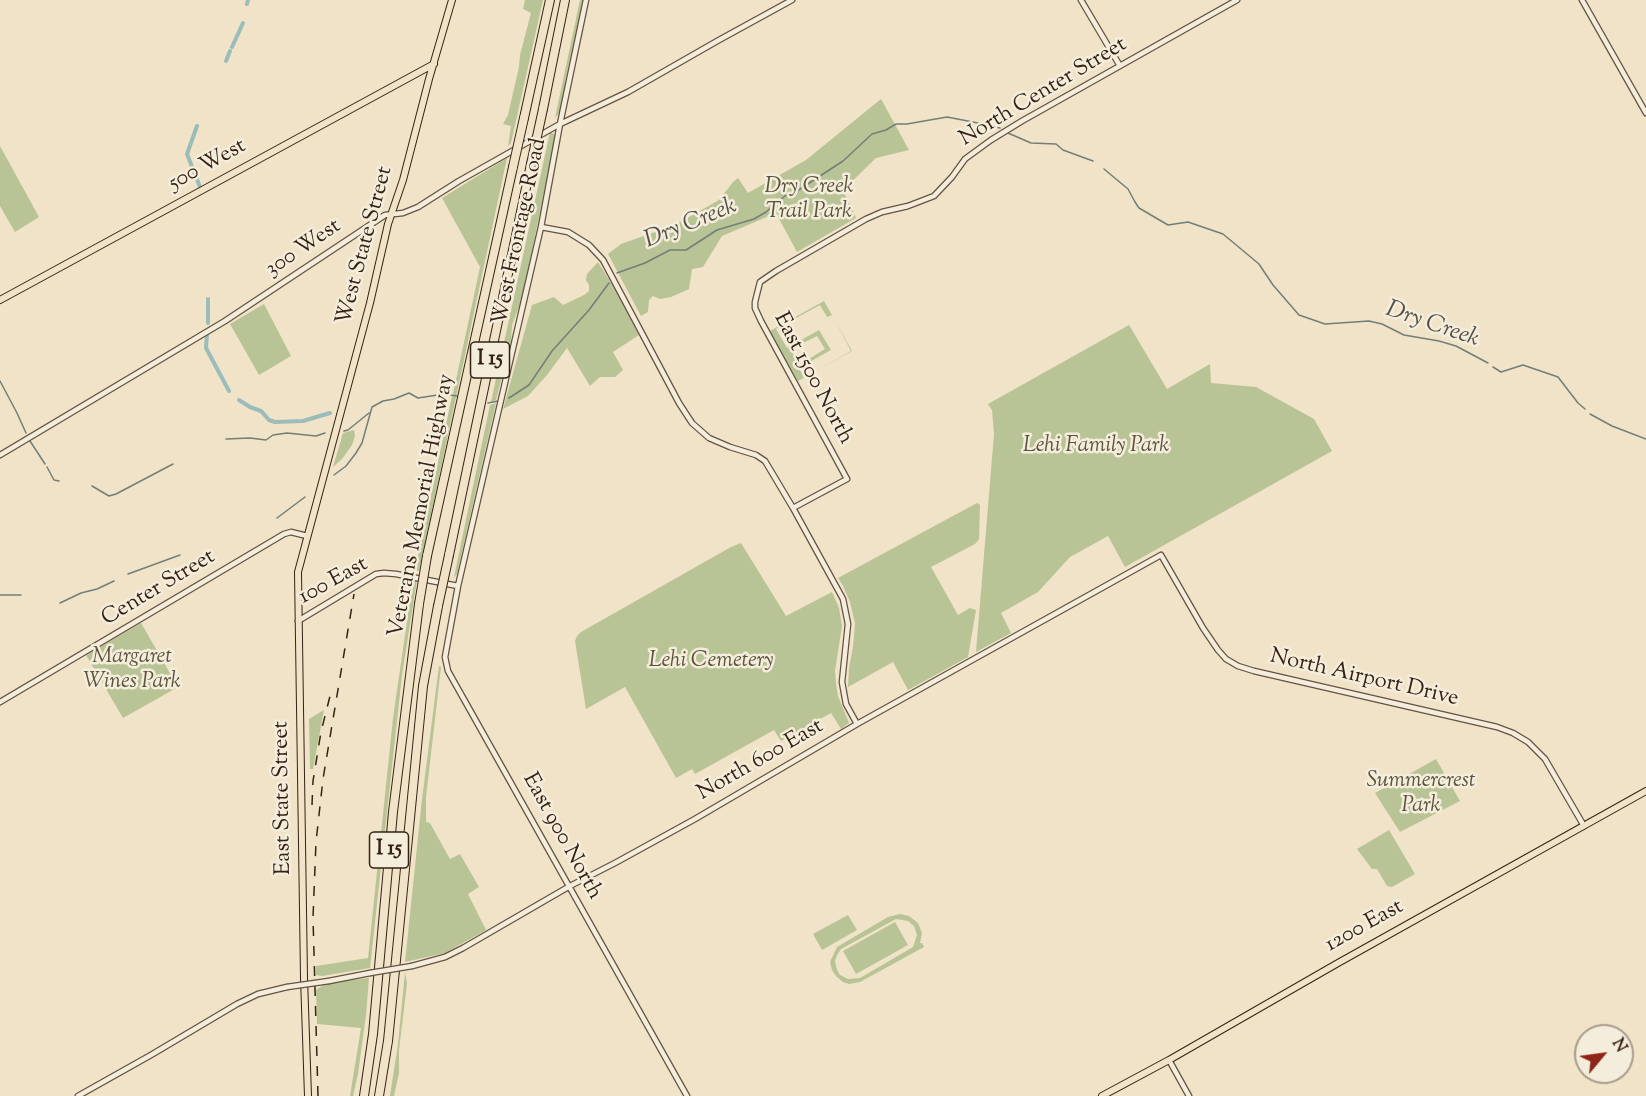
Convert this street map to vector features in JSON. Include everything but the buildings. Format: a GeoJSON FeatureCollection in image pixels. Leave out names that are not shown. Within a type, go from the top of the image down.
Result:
{"type":"FeatureCollection","features":[{"type":"Feature","properties":{"kind":"highway","name":"Veterans Memorial Highway"},"geometry":{"type":"LineString","coordinates":[[364,1096],[374,1034],[393,812],[427,556],[550,0]]}},
{"type":"Feature","properties":{"kind":"highway","name":"Veterans Memorial Highway"},"geometry":{"type":"LineString","coordinates":[[379,1096],[388,1041],[423,686],[565,0]]}},
{"type":"Feature","properties":{"kind":"main road","name":"West State Street"},"geometry":{"type":"LineString","coordinates":[[316,502],[370,303],[391,215],[403,180],[452,0]]}},
{"type":"Feature","properties":{"kind":"main road","name":"500 West"},"geometry":{"type":"LineString","coordinates":[[0,300],[434,64]]}},
{"type":"Feature","properties":{"kind":"main road","name":"East State Street"},"geometry":{"type":"LineString","coordinates":[[308,1096],[298,572],[316,502]]}},
{"type":"Feature","properties":{"kind":"main road","name":"1200 East"},"geometry":{"type":"LineString","coordinates":[[1102,1096],[1646,791]]}},
{"type":"Feature","properties":{"kind":"street","name":"West Frontage Road"},"geometry":{"type":"LineString","coordinates":[[458,586],[541,226],[586,0]]}},
{"type":"Feature","properties":{"kind":"street","name":"300 West"},"geometry":{"type":"LineString","coordinates":[[0,455],[225,321],[364,228],[385,216],[418,207],[560,124],[628,92],[792,0]]}},
{"type":"Feature","properties":{"kind":"street"},"geometry":{"type":"LineString","coordinates":[[1081,0],[1120,66]]}},
{"type":"Feature","properties":{"kind":"street","name":"North Center Street"},"geometry":{"type":"LineString","coordinates":[[756,293],[760,282],[776,271],[866,219],[934,196],[965,159],[976,150],[1022,121],[1238,0]]}},
{"type":"Feature","properties":{"kind":"street"},"geometry":{"type":"LineString","coordinates":[[1582,0],[1646,113]]}},
{"type":"Feature","properties":{"kind":"street"},"geometry":{"type":"LineString","coordinates":[[541,226],[568,232],[589,245],[608,266],[679,403],[692,423],[709,438],[756,455],[765,461],[843,599],[848,631],[842,682],[846,704],[857,724]]}},
{"type":"Feature","properties":{"kind":"street","name":"East 1500 North"},"geometry":{"type":"LineString","coordinates":[[756,293],[755,308],[761,321],[847,478],[793,508]]}},
{"type":"Feature","properties":{"kind":"street","name":"Center Street"},"geometry":{"type":"LineString","coordinates":[[0,702],[284,534],[291,532],[307,536]]}},
{"type":"Feature","properties":{"kind":"street","name":"North 600 East"},"geometry":{"type":"LineString","coordinates":[[78,1096],[258,994],[412,966],[445,957],[695,819],[857,724],[1161,555],[1203,628],[1218,651],[1226,658]]}},
{"type":"Feature","properties":{"kind":"street","name":"100 East"},"geometry":{"type":"LineString","coordinates":[[298,621],[376,574],[396,574],[458,586]]}},
{"type":"Feature","properties":{"kind":"street","name":"East 900 North"},"geometry":{"type":"LineString","coordinates":[[458,586],[445,657],[448,671],[687,1096]]}},
{"type":"Feature","properties":{"kind":"street","name":"North Airport Drive"},"geometry":{"type":"LineString","coordinates":[[1226,658],[1238,666],[1254,671],[1497,727],[1513,733],[1528,742],[1545,759],[1584,826]]}},
{"type":"Feature","properties":{"kind":"street"},"geometry":{"type":"LineString","coordinates":[[1169,1060],[1189,1096]]}},
{"type":"Feature","properties":{"kind":"green space"},"geometry":{"type":"Polygon","coordinates":[[[525,0],[543,0],[511,143],[508,146],[511,126],[503,124],[508,115],[531,13],[523,9],[525,0]]]}},
{"type":"Feature","properties":{"kind":"green space"},"geometry":{"type":"Polygon","coordinates":[[[580,0],[583,0],[560,112],[555,118],[580,0]]]}},
{"type":"Feature","properties":{"kind":"green space","name":"Dry Creek Trail Park"},"geometry":{"type":"Polygon","coordinates":[[[881,99],[909,150],[876,158],[843,190],[856,218],[797,252],[776,213],[722,236],[703,267],[692,269],[689,289],[671,297],[660,299],[653,296],[649,300],[648,312],[641,316],[608,254],[621,244],[675,225],[719,200],[738,178],[748,193],[806,160],[881,99]]]}},
{"type":"Feature","properties":{"kind":"green space"},"geometry":{"type":"Polygon","coordinates":[[[550,132],[556,135],[522,299],[512,325],[511,341],[496,400],[491,402],[550,132]]]}},
{"type":"Feature","properties":{"kind":"green space"},"geometry":{"type":"Polygon","coordinates":[[[0,146],[39,217],[15,232],[0,206],[0,146]]]}},
{"type":"Feature","properties":{"kind":"green space"},"geometry":{"type":"Polygon","coordinates":[[[507,158],[419,571],[415,570],[452,396],[455,395],[453,394],[480,267],[442,198],[507,158]]]}},
{"type":"Feature","properties":{"kind":"green space"},"geometry":{"type":"Polygon","coordinates":[[[598,262],[639,335],[613,352],[623,370],[615,377],[600,377],[590,386],[567,348],[528,396],[503,409],[532,305],[554,297],[563,305],[584,295],[589,291],[587,274],[598,262]]]}},
{"type":"Feature","properties":{"kind":"green space"},"geometry":{"type":"Polygon","coordinates":[[[824,301],[832,315],[827,317],[820,305],[776,329],[787,348],[819,330],[831,350],[799,368],[804,378],[798,381],[770,331],[824,301]],[[817,336],[795,347],[793,355],[796,360],[804,362],[825,349],[817,336]]]}},
{"type":"Feature","properties":{"kind":"green space"},"geometry":{"type":"Polygon","coordinates":[[[264,304],[291,356],[259,375],[230,324],[264,304]]]}},
{"type":"Feature","properties":{"kind":"green space"},"geometry":{"type":"Polygon","coordinates":[[[835,320],[852,351],[822,368],[851,351],[835,320]]]}},
{"type":"Feature","properties":{"kind":"green space","name":"Lehi Family Park"},"geometry":{"type":"Polygon","coordinates":[[[1129,325],[1167,389],[1210,364],[1211,383],[1256,387],[1314,419],[1332,451],[1125,567],[1108,536],[1070,557],[1038,592],[1001,613],[1011,633],[976,652],[994,434],[992,410],[988,404],[1129,325]]]}},
{"type":"Feature","properties":{"kind":"green space"},"geometry":{"type":"Polygon","coordinates":[[[496,403],[457,574],[454,577],[490,405],[496,403]]]}},
{"type":"Feature","properties":{"kind":"green space"},"geometry":{"type":"Polygon","coordinates":[[[354,430],[352,445],[333,467],[343,433],[354,430]]]}},
{"type":"Feature","properties":{"kind":"green space"},"geometry":{"type":"Polygon","coordinates":[[[977,503],[980,505],[979,539],[975,544],[931,567],[958,615],[970,608],[976,610],[968,657],[908,690],[893,662],[848,687],[855,623],[850,602],[838,578],[977,503]]]}},
{"type":"Feature","properties":{"kind":"green space","name":"Lehi Cemetery"},"geometry":{"type":"Polygon","coordinates":[[[741,543],[786,616],[832,592],[839,608],[842,626],[835,671],[836,684],[838,696],[849,723],[841,729],[831,713],[781,741],[774,730],[695,774],[692,769],[676,778],[625,687],[586,709],[575,641],[581,632],[741,543]]]}},
{"type":"Feature","properties":{"kind":"green space"},"geometry":{"type":"Polygon","coordinates":[[[413,580],[417,580],[402,675],[370,968],[316,975],[316,966],[368,958],[393,718],[413,580]]]}},
{"type":"Feature","properties":{"kind":"green space","name":"Margaret Wines Park"},"geometry":{"type":"Polygon","coordinates":[[[141,623],[178,687],[123,718],[86,655],[141,623]]]}},
{"type":"Feature","properties":{"kind":"green space"},"geometry":{"type":"Polygon","coordinates":[[[439,666],[441,667],[426,797],[426,822],[430,823],[450,859],[460,854],[479,887],[468,894],[486,930],[445,953],[405,962],[422,799],[439,666]]]}},
{"type":"Feature","properties":{"kind":"green space"},"geometry":{"type":"Polygon","coordinates":[[[324,710],[313,769],[310,769],[309,719],[324,710]]]}},
{"type":"Feature","properties":{"kind":"green space","name":"Summercrest Park"},"geometry":{"type":"Polygon","coordinates":[[[1436,759],[1460,801],[1400,832],[1375,793],[1436,759]]]}},
{"type":"Feature","properties":{"kind":"green space"},"geometry":{"type":"Polygon","coordinates":[[[1389,830],[1415,874],[1392,887],[1387,886],[1377,869],[1372,869],[1357,849],[1389,830]]]}},
{"type":"Feature","properties":{"kind":"green space"},"geometry":{"type":"Polygon","coordinates":[[[900,914],[909,916],[918,923],[922,933],[920,943],[924,947],[860,982],[849,984],[843,982],[832,970],[830,962],[837,947],[888,917],[900,914]],[[896,919],[841,949],[835,961],[840,975],[848,979],[860,978],[913,947],[917,935],[914,926],[908,921],[896,919]]]}},
{"type":"Feature","properties":{"kind":"green space"},"geometry":{"type":"Polygon","coordinates":[[[848,915],[857,930],[822,950],[813,934],[848,915]]]}},
{"type":"Feature","properties":{"kind":"green space"},"geometry":{"type":"Polygon","coordinates":[[[895,922],[908,945],[856,974],[843,951],[895,922]]]}},
{"type":"Feature","properties":{"kind":"green space"},"geometry":{"type":"Polygon","coordinates":[[[405,972],[407,984],[399,1050],[399,1073],[394,1096],[390,1096],[398,1044],[405,972]]]}},
{"type":"Feature","properties":{"kind":"green space"},"geometry":{"type":"Polygon","coordinates":[[[369,978],[358,1074],[353,1096],[350,1096],[361,1028],[317,1024],[316,990],[326,983],[369,978]]]}},
{"type":"Feature","properties":{"kind":"waterway"},"geometry":{"type":"LineString","coordinates":[[247,4],[248,0]]}},
{"type":"Feature","properties":{"kind":"waterway"},"geometry":{"type":"LineString","coordinates":[[232,47],[243,23]]}},
{"type":"Feature","properties":{"kind":"waterway"},"geometry":{"type":"LineString","coordinates":[[226,61],[230,51]]}},
{"type":"Feature","properties":{"kind":"waterway","name":"Dry Creek"},"geometry":{"type":"LineString","coordinates":[[617,273],[645,263],[670,250],[686,250],[717,230],[754,219],[785,196],[797,191],[843,161],[872,134],[896,124],[947,117],[1000,128]]}},
{"type":"Feature","properties":{"kind":"waterway"},"geometry":{"type":"LineString","coordinates":[[197,126],[187,154],[200,187]]}},
{"type":"Feature","properties":{"kind":"waterway","name":"Dry Creek"},"geometry":{"type":"LineString","coordinates":[[1008,133],[1031,143],[1056,144],[1063,150],[1093,161]]}},
{"type":"Feature","properties":{"kind":"waterway","name":"Dry Creek"},"geometry":{"type":"LineString","coordinates":[[1104,169],[1128,189],[1139,208],[1168,225],[1188,222],[1223,234],[1259,264],[1273,285],[1299,315],[1325,324],[1369,321],[1382,324],[1404,335],[1456,346],[1488,363]]}},
{"type":"Feature","properties":{"kind":"waterway","name":"Dry Creek"},"geometry":{"type":"LineString","coordinates":[[509,398],[529,385],[552,351],[589,310],[609,283]]}},
{"type":"Feature","properties":{"kind":"waterway"},"geometry":{"type":"LineString","coordinates":[[208,299],[208,323]]}},
{"type":"Feature","properties":{"kind":"waterway"},"geometry":{"type":"LineString","coordinates":[[207,334],[206,348],[229,391]]}},
{"type":"Feature","properties":{"kind":"waterway","name":"Dry Creek"},"geometry":{"type":"LineString","coordinates":[[1493,367],[1501,372],[1523,365],[1558,377],[1585,409]]}},
{"type":"Feature","properties":{"kind":"waterway"},"geometry":{"type":"LineString","coordinates":[[0,381],[26,433]]}},
{"type":"Feature","properties":{"kind":"waterway","name":"Dry Creek"},"geometry":{"type":"LineString","coordinates":[[334,475],[346,466],[362,443],[372,407],[409,393],[418,398],[444,394],[457,396]]}},
{"type":"Feature","properties":{"kind":"waterway"},"geometry":{"type":"LineString","coordinates":[[239,400],[261,411],[269,420],[275,422],[303,421],[330,413]]}},
{"type":"Feature","properties":{"kind":"waterway","name":"Dry Creek"},"geometry":{"type":"LineString","coordinates":[[488,403],[498,401]]}},
{"type":"Feature","properties":{"kind":"waterway"},"geometry":{"type":"LineString","coordinates":[[344,431],[369,413]]}},
{"type":"Feature","properties":{"kind":"waterway","name":"Dry Creek"},"geometry":{"type":"LineString","coordinates":[[1590,414],[1612,426],[1646,439]]}},
{"type":"Feature","properties":{"kind":"waterway"},"geometry":{"type":"LineString","coordinates":[[226,439],[266,440],[273,435],[287,433],[316,436],[325,433]]}},
{"type":"Feature","properties":{"kind":"waterway"},"geometry":{"type":"LineString","coordinates":[[30,441],[45,464]]}},
{"type":"Feature","properties":{"kind":"waterway"},"geometry":{"type":"LineString","coordinates":[[92,486],[109,496],[173,464]]}},
{"type":"Feature","properties":{"kind":"waterway"},"geometry":{"type":"LineString","coordinates":[[47,467],[54,480],[59,481]]}},
{"type":"Feature","properties":{"kind":"waterway","name":"Dry Creek"},"geometry":{"type":"LineString","coordinates":[[277,518],[305,497]]}},
{"type":"Feature","properties":{"kind":"waterway","name":"Dry Creek"},"geometry":{"type":"LineString","coordinates":[[128,574],[180,555]]}},
{"type":"Feature","properties":{"kind":"waterway","name":"Dry Creek"},"geometry":{"type":"LineString","coordinates":[[60,603],[114,581]]}},
{"type":"Feature","properties":{"kind":"waterway","name":"Dry Creek"},"geometry":{"type":"LineString","coordinates":[[0,595],[21,595]]}},
{"type":"Feature","properties":{"kind":"railway"},"geometry":{"type":"LineString","coordinates":[[318,1096],[313,918],[316,842],[323,779],[354,594]]}},
{"type":"Feature","properties":{"kind":"railway"},"geometry":{"type":"LineString","coordinates":[[312,805],[313,781],[321,732],[330,696]]}}]}
